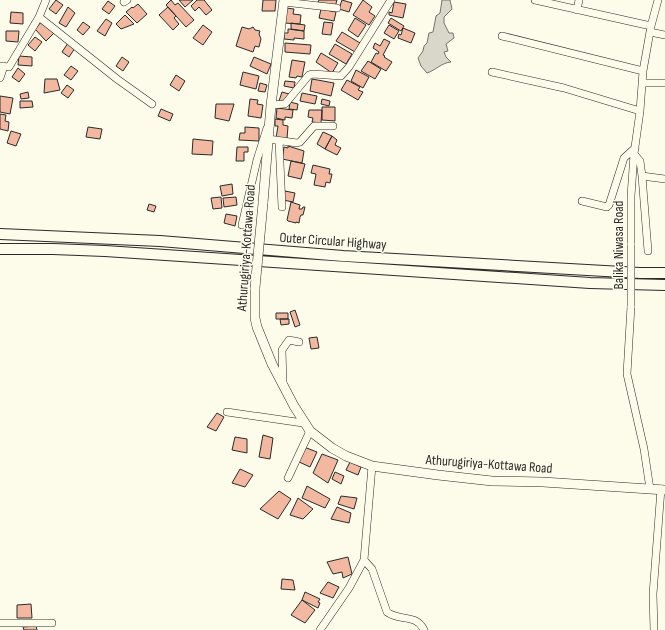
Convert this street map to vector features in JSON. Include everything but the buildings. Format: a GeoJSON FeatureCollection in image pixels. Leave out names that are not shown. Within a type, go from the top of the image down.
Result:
{"type":"FeatureCollection","features":[{"type":"Feature","properties":{"kind":"highway","name":"Outer Circular Highway"},"geometry":{"type":"LineString","coordinates":[[0,234],[160,241],[343,256],[632,273],[665,273]]}},
{"type":"Feature","properties":{"kind":"highway","name":"Outer Circular Highway"},"geometry":{"type":"LineString","coordinates":[[0,249],[53,249],[590,283],[665,285]]}},
{"type":"Feature","properties":{"kind":"main road","name":"Athurugiriya-Kottawa Road"},"geometry":{"type":"LineString","coordinates":[[284,1],[271,106],[255,288],[255,318],[257,327],[272,364],[303,423],[310,431],[332,448],[372,466],[492,481],[543,482],[663,489]]}},
{"type":"Feature","properties":{"kind":"street"},"geometry":{"type":"LineString","coordinates":[[0,78],[2,66],[9,67],[39,17],[46,0]]}},
{"type":"Feature","properties":{"kind":"street"},"geometry":{"type":"LineString","coordinates":[[271,106],[287,103],[309,75],[341,76],[345,73],[391,0]]}},
{"type":"Feature","properties":{"kind":"street"},"geometry":{"type":"LineString","coordinates":[[535,0],[650,29],[665,35]]}},
{"type":"Feature","properties":{"kind":"street"},"geometry":{"type":"LineString","coordinates":[[577,10],[579,0]]}},
{"type":"Feature","properties":{"kind":"street","name":"Balika Niwasa Road"},"geometry":{"type":"LineString","coordinates":[[650,489],[644,449],[627,374],[631,306],[631,196],[643,71],[650,29],[658,0]]}},
{"type":"Feature","properties":{"kind":"street"},"geometry":{"type":"LineString","coordinates":[[284,1],[337,8]]}},
{"type":"Feature","properties":{"kind":"street"},"geometry":{"type":"LineString","coordinates":[[39,17],[117,79],[152,104]]}},
{"type":"Feature","properties":{"kind":"street"},"geometry":{"type":"LineString","coordinates":[[502,36],[643,71]]}},
{"type":"Feature","properties":{"kind":"street"},"geometry":{"type":"LineString","coordinates":[[492,72],[564,88],[640,111]]}},
{"type":"Feature","properties":{"kind":"street"},"geometry":{"type":"LineString","coordinates":[[642,83],[665,83]]}},
{"type":"Feature","properties":{"kind":"street"},"geometry":{"type":"LineString","coordinates":[[242,225],[257,160],[270,118]]}},
{"type":"Feature","properties":{"kind":"street"},"geometry":{"type":"LineString","coordinates":[[268,139],[295,143],[300,142],[314,126],[333,126]]}},
{"type":"Feature","properties":{"kind":"street"},"geometry":{"type":"LineString","coordinates":[[279,141],[282,207]]}},
{"type":"Feature","properties":{"kind":"street"},"geometry":{"type":"LineString","coordinates":[[582,202],[607,207],[624,158],[635,151],[640,161],[642,176],[648,251]]}},
{"type":"Feature","properties":{"kind":"street"},"geometry":{"type":"LineString","coordinates":[[642,176],[665,179]]}},
{"type":"Feature","properties":{"kind":"street"},"geometry":{"type":"LineString","coordinates":[[283,386],[282,350],[289,340],[299,342]]}},
{"type":"Feature","properties":{"kind":"street"},"geometry":{"type":"LineString","coordinates":[[227,412],[303,423]]}},
{"type":"Feature","properties":{"kind":"street"},"geometry":{"type":"LineString","coordinates":[[288,478],[310,431]]}},
{"type":"Feature","properties":{"kind":"street"},"geometry":{"type":"LineString","coordinates":[[320,630],[349,588],[364,560],[372,466]]}},
{"type":"Feature","properties":{"kind":"street"},"geometry":{"type":"LineString","coordinates":[[654,630],[653,594],[663,489]]}},
{"type":"Feature","properties":{"kind":"street"},"geometry":{"type":"LineString","coordinates":[[364,560],[372,569],[387,612],[392,615],[420,622],[424,630]]}},
{"type":"Feature","properties":{"kind":"street"},"geometry":{"type":"LineString","coordinates":[[0,623],[52,623]]}},
{"type":"Feature","properties":{"kind":"shaded area"},"geometry":{"type":"Polygon","coordinates":[[[442,0],[450,0],[452,9],[444,17],[444,23],[449,33],[453,33],[454,38],[446,44],[448,51],[444,52],[446,57],[451,62],[427,73],[421,66],[418,58],[427,43],[429,33],[433,32],[436,16],[440,13],[442,0]]]}}]}
